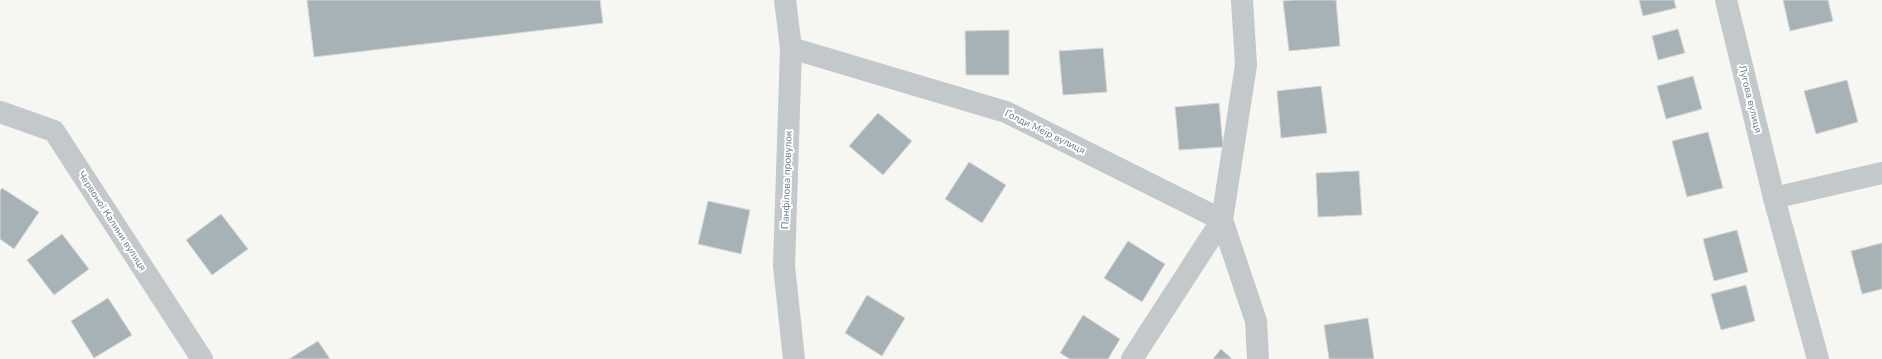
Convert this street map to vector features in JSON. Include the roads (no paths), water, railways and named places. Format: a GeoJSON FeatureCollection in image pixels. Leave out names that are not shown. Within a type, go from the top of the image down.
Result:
{"type":"FeatureCollection","features":[{"type":"Feature","properties":{"kind":"street","name":"Панфілова провулок"},"geometry":{"type":"LineString","coordinates":[[785,0],[791,48],[784,266],[794,359]]}},
{"type":"Feature","properties":{"kind":"street"},"geometry":{"type":"LineString","coordinates":[[1132,359],[1222,220],[1246,65],[1242,0]]}},
{"type":"Feature","properties":{"kind":"street","name":"Лугова вулиця"},"geometry":{"type":"LineString","coordinates":[[1726,0],[1774,198],[1818,359]]}},
{"type":"Feature","properties":{"kind":"street","name":"Ґолди Меїр вулиця"},"geometry":{"type":"LineString","coordinates":[[791,48],[1006,112],[1222,220]]}},
{"type":"Feature","properties":{"kind":"street","name":"Червоної Калини вулиця"},"geometry":{"type":"LineString","coordinates":[[0,112],[54,131],[202,359]]}},
{"type":"Feature","properties":{"kind":"street"},"geometry":{"type":"LineString","coordinates":[[1774,198],[1882,173]]}},
{"type":"Feature","properties":{"kind":"street"},"geometry":{"type":"LineString","coordinates":[[1222,220],[1256,321],[1258,359]]}}]}
